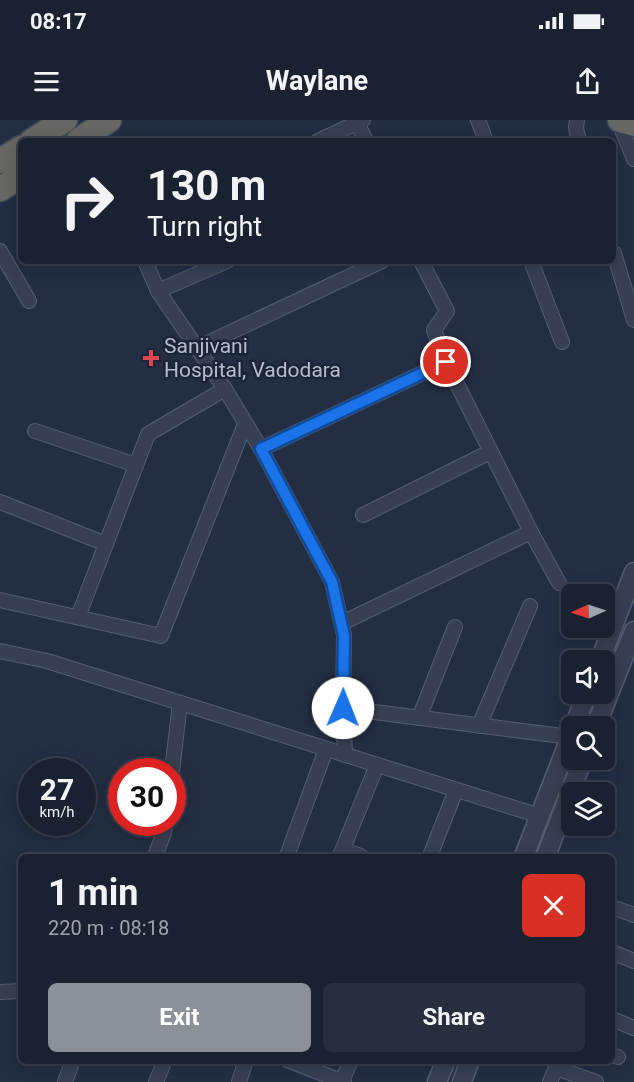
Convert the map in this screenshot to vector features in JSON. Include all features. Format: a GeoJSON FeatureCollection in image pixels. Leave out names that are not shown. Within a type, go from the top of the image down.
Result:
{"type":"FeatureCollection","features":[{"type":"Feature","properties":{"kind":"highway"},"geometry":{"type":"LineString","coordinates":[[37,138],[65,120]]}},
{"type":"Feature","properties":{"kind":"highway"},"geometry":{"type":"LineString","coordinates":[[82,138],[109,120]]}},
{"type":"Feature","properties":{"kind":"highway"},"geometry":{"type":"LineString","coordinates":[[619,120],[634,124]]}},
{"type":"Feature","properties":{"kind":"highway"},"geometry":{"type":"LineString","coordinates":[[0,161],[18,150]]}},
{"type":"Feature","properties":{"kind":"highway"},"geometry":{"type":"LineString","coordinates":[[0,189],[18,178]]}},
{"type":"Feature","properties":{"kind":"street"},"geometry":{"type":"LineString","coordinates":[[478,120],[485,138]]}},
{"type":"Feature","properties":{"kind":"street"},"geometry":{"type":"LineString","coordinates":[[577,120],[578,138]]}},
{"type":"Feature","properties":{"kind":"street"},"geometry":{"type":"LineString","coordinates":[[619,120],[634,159]]}},
{"type":"Feature","properties":{"kind":"street"},"geometry":{"type":"LineString","coordinates":[[324,138],[360,121],[365,138]]}},
{"type":"Feature","properties":{"kind":"street"},"geometry":{"type":"LineString","coordinates":[[0,251],[29,301]]}},
{"type":"Feature","properties":{"kind":"street"},"geometry":{"type":"LineString","coordinates":[[616,260],[634,320]]}},
{"type":"Feature","properties":{"kind":"street"},"geometry":{"type":"LineString","coordinates":[[146,264],[158,291],[225,389],[261,449],[332,582],[344,636],[345,755]]}},
{"type":"Feature","properties":{"kind":"street"},"geometry":{"type":"LineString","coordinates":[[158,291],[220,264]]}},
{"type":"Feature","properties":{"kind":"street"},"geometry":{"type":"LineString","coordinates":[[197,348],[376,264]]}},
{"type":"Feature","properties":{"kind":"street"},"geometry":{"type":"LineString","coordinates":[[423,264],[447,311],[434,330],[446,362],[559,583]]}},
{"type":"Feature","properties":{"kind":"street"},"geometry":{"type":"LineString","coordinates":[[532,264],[562,342]]}},
{"type":"Feature","properties":{"kind":"street"},"geometry":{"type":"LineString","coordinates":[[261,449],[446,362]]}},
{"type":"Feature","properties":{"kind":"street"},"geometry":{"type":"LineString","coordinates":[[78,617],[148,434],[225,389]]}},
{"type":"Feature","properties":{"kind":"street"},"geometry":{"type":"LineString","coordinates":[[0,600],[161,636],[245,424]]}},
{"type":"Feature","properties":{"kind":"street"},"geometry":{"type":"LineString","coordinates":[[35,431],[136,465]]}},
{"type":"Feature","properties":{"kind":"street"},"geometry":{"type":"LineString","coordinates":[[363,515],[490,452]]}},
{"type":"Feature","properties":{"kind":"street"},"geometry":{"type":"LineString","coordinates":[[0,502],[106,544]]}},
{"type":"Feature","properties":{"kind":"street"},"geometry":{"type":"LineString","coordinates":[[342,623],[531,532]]}},
{"type":"Feature","properties":{"kind":"street"},"geometry":{"type":"LineString","coordinates":[[604,650],[634,573]]}},
{"type":"Feature","properties":{"kind":"street"},"geometry":{"type":"LineString","coordinates":[[479,726],[530,606]]}},
{"type":"Feature","properties":{"kind":"street"},"geometry":{"type":"LineString","coordinates":[[419,718],[454,627]]}},
{"type":"Feature","properties":{"kind":"street"},"geometry":{"type":"LineString","coordinates":[[600,716],[634,631]]}},
{"type":"Feature","properties":{"kind":"street"},"geometry":{"type":"LineString","coordinates":[[0,651],[47,661],[540,816]]}},
{"type":"Feature","properties":{"kind":"street"},"geometry":{"type":"LineString","coordinates":[[174,758],[180,703]]}},
{"type":"Feature","properties":{"kind":"street"},"geometry":{"type":"LineString","coordinates":[[343,708],[479,726],[561,731]]}},
{"type":"Feature","properties":{"kind":"street"},"geometry":{"type":"LineString","coordinates":[[288,854],[326,749]]}},
{"type":"Feature","properties":{"kind":"street"},"geometry":{"type":"LineString","coordinates":[[526,854],[561,761]]}},
{"type":"Feature","properties":{"kind":"street"},"geometry":{"type":"LineString","coordinates":[[341,853],[377,765]]}},
{"type":"Feature","properties":{"kind":"street"},"geometry":{"type":"LineString","coordinates":[[547,854],[580,770]]}},
{"type":"Feature","properties":{"kind":"street"},"geometry":{"type":"LineString","coordinates":[[431,854],[456,790]]}},
{"type":"Feature","properties":{"kind":"street"},"geometry":{"type":"LineString","coordinates":[[156,854],[163,836]]}},
{"type":"Feature","properties":{"kind":"street"},"geometry":{"type":"LineString","coordinates":[[615,908],[634,915]]}},
{"type":"Feature","properties":{"kind":"street"},"geometry":{"type":"LineString","coordinates":[[615,953],[634,961]]}},
{"type":"Feature","properties":{"kind":"street"},"geometry":{"type":"LineString","coordinates":[[0,992],[18,992]]}},
{"type":"Feature","properties":{"kind":"street"},"geometry":{"type":"LineString","coordinates":[[615,1020],[634,1028]]}},
{"type":"Feature","properties":{"kind":"street"},"geometry":{"type":"LineString","coordinates":[[70,1080],[73,1064]]}},
{"type":"Feature","properties":{"kind":"street"},"geometry":{"type":"LineString","coordinates":[[156,1082],[163,1064]]}},
{"type":"Feature","properties":{"kind":"street"},"geometry":{"type":"LineString","coordinates":[[239,1082],[245,1064]]}},
{"type":"Feature","properties":{"kind":"street"},"geometry":{"type":"LineString","coordinates":[[297,1064],[343,1082],[350,1064]]}},
{"type":"Feature","properties":{"kind":"street"},"geometry":{"type":"LineString","coordinates":[[462,1082],[469,1064]]}},
{"type":"Feature","properties":{"kind":"street"},"geometry":{"type":"LineString","coordinates":[[550,1082],[556,1068],[596,1082]]}},
{"type":"Feature","properties":{"kind":"place","name":"Sanjivani Hospital, Vadodara"},"geometry":{"type":"Point","coordinates":[151,358]}},
{"type":"Feature","properties":{"kind":"route"},"geometry":{"type":"LineString","coordinates":[[343,708],[344,636],[332,582],[261,449],[446,362]]}}]}
